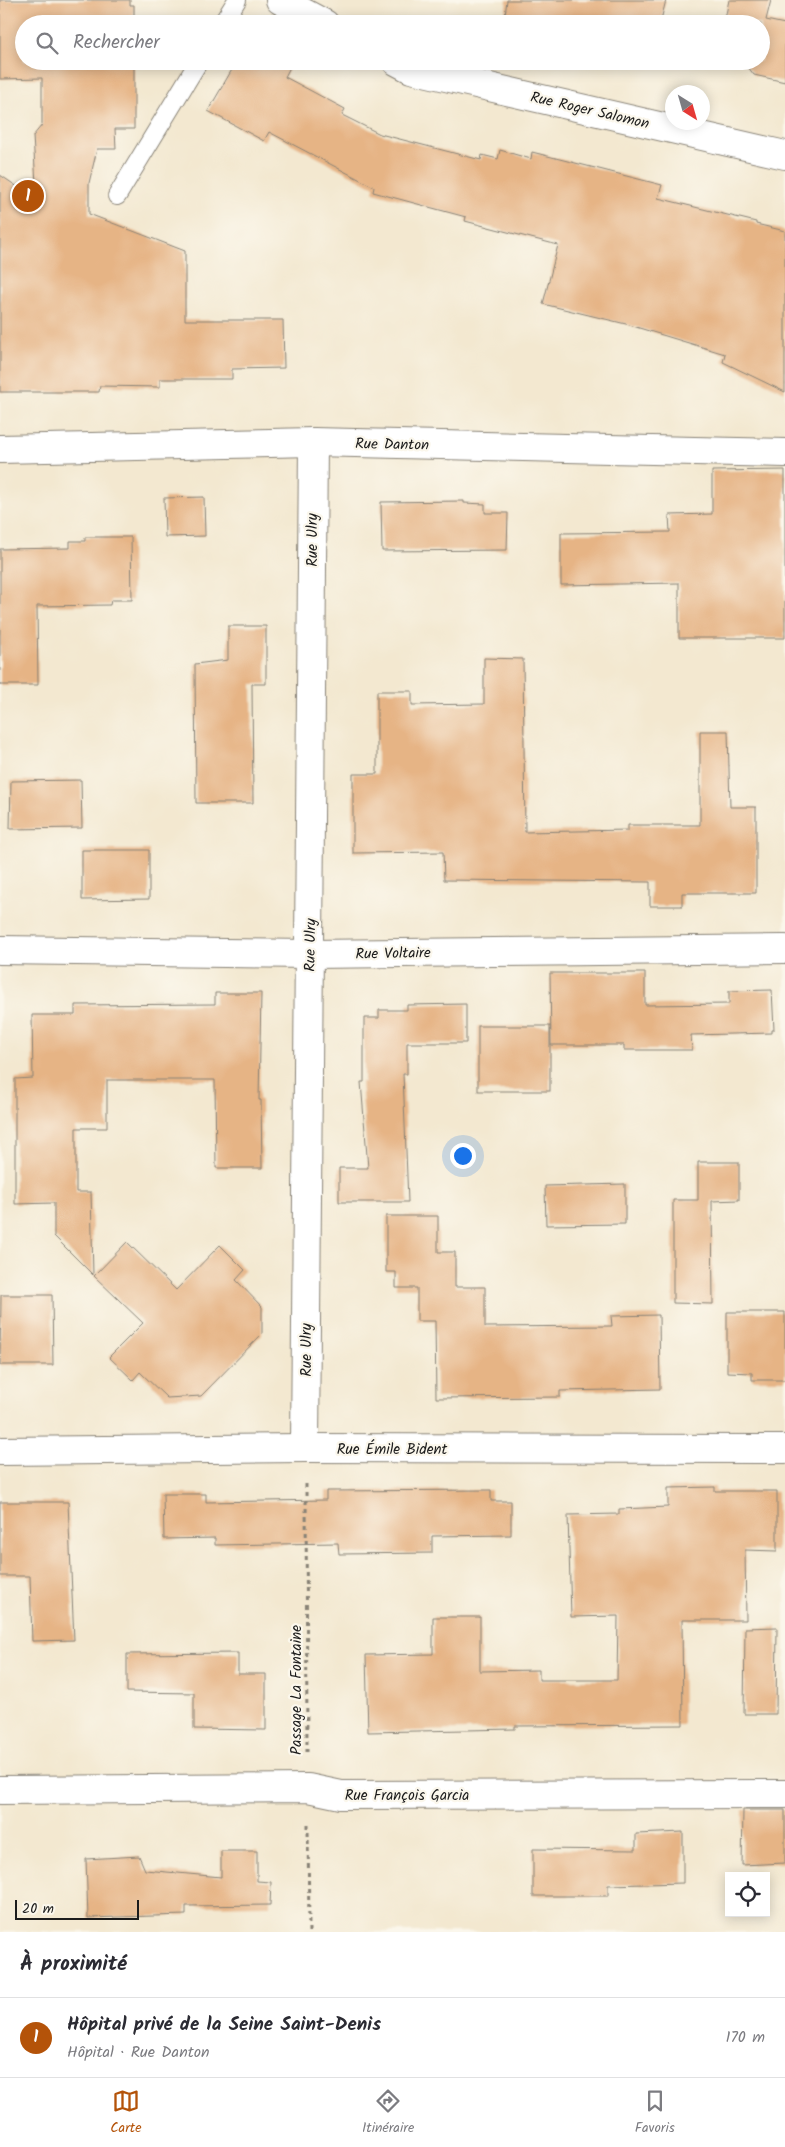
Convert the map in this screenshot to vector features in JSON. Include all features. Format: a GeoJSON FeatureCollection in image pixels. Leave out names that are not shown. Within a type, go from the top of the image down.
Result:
{"type":"FeatureCollection","features":[{"type":"Feature","properties":{"kind":"street"},"geometry":{"type":"LineString","coordinates":[[280,0],[308,15]]}},
{"type":"Feature","properties":{"kind":"street","name":"Rue Roger Salomon"},"geometry":{"type":"LineString","coordinates":[[414,70],[785,155]]}},
{"type":"Feature","properties":{"kind":"street","name":"Rue Danton"},"geometry":{"type":"LineString","coordinates":[[0,449],[313,442],[785,453]]}},
{"type":"Feature","properties":{"kind":"street","name":"Rue Ulry"},"geometry":{"type":"LineString","coordinates":[[305,1448],[313,442]]}},
{"type":"Feature","properties":{"kind":"street","name":"Rue Voltaire"},"geometry":{"type":"LineString","coordinates":[[0,950],[310,954],[785,949]]}},
{"type":"Feature","properties":{"kind":"street","name":"Rue Émile Bident"},"geometry":{"type":"LineString","coordinates":[[0,1450],[305,1448],[785,1450]]}},
{"type":"Feature","properties":{"kind":"street","name":"Rue François Garcia"},"geometry":{"type":"LineString","coordinates":[[0,1790],[308,1788],[341,1795],[785,1794]]}},
{"type":"Feature","properties":{"kind":"lane"},"geometry":{"type":"LineString","coordinates":[[228,15],[237,0]]}},
{"type":"Feature","properties":{"kind":"lane"},"geometry":{"type":"LineString","coordinates":[[117,196],[194,70]]}},
{"type":"Feature","properties":{"kind":"path","name":"Passage La Fontaine"},"geometry":{"type":"LineString","coordinates":[[305,1448],[309,1932]]}},
{"type":"Feature","properties":{"kind":"building"},"geometry":{"type":"Polygon","coordinates":[[[0,0],[130,0],[130,5],[134,5],[134,15],[15,15],[15,70],[134,70],[134,129],[115,129],[116,149],[97,149],[89,183],[89,214],[185,251],[185,320],[283,320],[284,368],[232,369],[232,379],[160,379],[160,387],[100,386],[99,392],[0,392],[0,175],[37,200],[33,136],[42,125],[42,78],[0,79],[0,0]]]}},
{"type":"Feature","properties":{"kind":"building"},"geometry":{"type":"Polygon","coordinates":[[[507,0],[666,0],[662,15],[505,15],[507,0]]]}},
{"type":"Feature","properties":{"kind":"building"},"geometry":{"type":"Polygon","coordinates":[[[729,0],[771,0],[767,15],[726,15],[729,0]]]}},
{"type":"Feature","properties":{"kind":"building"},"geometry":{"type":"Polygon","coordinates":[[[770,21],[785,24],[785,82],[754,75],[750,70],[770,70],[770,21]]]}},
{"type":"Feature","properties":{"kind":"building"},"geometry":{"type":"Polygon","coordinates":[[[232,70],[288,70],[285,77],[345,109],[342,115],[380,134],[481,160],[482,155],[498,159],[500,150],[531,159],[532,152],[662,185],[658,198],[785,231],[785,392],[723,362],[725,354],[626,324],[543,304],[558,245],[465,221],[466,217],[373,192],[374,187],[269,132],[264,141],[208,111],[232,70]]]}},
{"type":"Feature","properties":{"kind":"building"},"geometry":{"type":"Polygon","coordinates":[[[785,470],[785,638],[679,638],[679,583],[561,585],[561,533],[670,532],[669,515],[712,514],[712,471],[785,470]]]}},
{"type":"Feature","properties":{"kind":"building"},"geometry":{"type":"Polygon","coordinates":[[[204,497],[205,536],[165,537],[164,498],[204,497]]]}},
{"type":"Feature","properties":{"kind":"building"},"geometry":{"type":"Polygon","coordinates":[[[464,501],[464,503],[485,504],[485,513],[508,513],[507,550],[382,551],[381,502],[464,501]]]}},
{"type":"Feature","properties":{"kind":"building"},"geometry":{"type":"Polygon","coordinates":[[[85,537],[131,537],[132,600],[111,600],[110,605],[37,606],[38,685],[0,685],[0,549],[70,548],[70,541],[85,541],[85,537]]]}},
{"type":"Feature","properties":{"kind":"building"},"geometry":{"type":"Polygon","coordinates":[[[228,626],[266,626],[266,684],[252,684],[253,803],[196,803],[195,664],[228,660],[228,626]]]}},
{"type":"Feature","properties":{"kind":"building"},"geometry":{"type":"Polygon","coordinates":[[[484,658],[523,659],[525,832],[628,830],[628,825],[700,825],[700,731],[728,731],[730,807],[756,807],[756,893],[682,893],[682,906],[650,906],[650,882],[444,880],[443,852],[353,853],[353,774],[377,774],[377,691],[412,691],[412,705],[484,704],[484,658]]]}},
{"type":"Feature","properties":{"kind":"building"},"geometry":{"type":"Polygon","coordinates":[[[81,780],[82,828],[10,829],[11,781],[81,780]]]}},
{"type":"Feature","properties":{"kind":"building"},"geometry":{"type":"Polygon","coordinates":[[[82,850],[149,850],[149,899],[82,900],[82,850]]]}},
{"type":"Feature","properties":{"kind":"building"},"geometry":{"type":"Polygon","coordinates":[[[550,973],[645,973],[645,1005],[729,1004],[729,991],[772,990],[774,1030],[772,1030],[772,1033],[691,1035],[692,1050],[624,1050],[624,1045],[551,1045],[550,973]]]}},
{"type":"Feature","properties":{"kind":"building"},"geometry":{"type":"Polygon","coordinates":[[[215,993],[261,993],[259,1100],[261,1100],[262,1168],[216,1168],[215,1080],[107,1080],[107,1128],[76,1128],[76,1192],[91,1192],[93,1275],[54,1236],[54,1203],[15,1204],[15,1079],[33,1078],[32,1015],[75,1015],[75,1005],[215,1004],[215,993]]]}},
{"type":"Feature","properties":{"kind":"building"},"geometry":{"type":"Polygon","coordinates":[[[466,1004],[466,1043],[407,1043],[407,1074],[403,1074],[408,1202],[339,1202],[339,1168],[368,1168],[361,1082],[364,1082],[364,1018],[379,1018],[379,1010],[407,1010],[407,1005],[466,1004]]]}},
{"type":"Feature","properties":{"kind":"building"},"geometry":{"type":"Polygon","coordinates":[[[478,1026],[550,1026],[550,1091],[478,1091],[478,1026]]]}},
{"type":"Feature","properties":{"kind":"building"},"geometry":{"type":"Polygon","coordinates":[[[698,1162],[739,1162],[739,1200],[712,1201],[713,1304],[673,1303],[673,1200],[698,1200],[698,1162]]]}},
{"type":"Feature","properties":{"kind":"building"},"geometry":{"type":"Polygon","coordinates":[[[625,1184],[625,1224],[546,1225],[545,1186],[625,1184]]]}},
{"type":"Feature","properties":{"kind":"building"},"geometry":{"type":"Polygon","coordinates":[[[386,1216],[438,1216],[438,1252],[455,1252],[455,1287],[485,1287],[485,1327],[612,1326],[611,1316],[659,1315],[660,1389],[560,1391],[560,1397],[436,1398],[435,1321],[417,1321],[417,1288],[396,1288],[396,1272],[386,1272],[386,1216]]]}},
{"type":"Feature","properties":{"kind":"building"},"geometry":{"type":"Polygon","coordinates":[[[127,1242],[176,1290],[220,1245],[245,1270],[236,1280],[262,1307],[262,1334],[201,1396],[167,1398],[140,1372],[133,1380],[109,1357],[143,1323],[94,1276],[127,1242]]]}},
{"type":"Feature","properties":{"kind":"building"},"geometry":{"type":"Polygon","coordinates":[[[1,1295],[52,1295],[53,1365],[0,1365],[1,1295]]]}},
{"type":"Feature","properties":{"kind":"building"},"geometry":{"type":"Polygon","coordinates":[[[727,1312],[785,1312],[785,1380],[752,1380],[752,1373],[727,1372],[727,1312]]]}},
{"type":"Feature","properties":{"kind":"building"},"geometry":{"type":"Polygon","coordinates":[[[715,1487],[715,1491],[777,1491],[777,1551],[745,1550],[746,1620],[682,1620],[683,1725],[515,1726],[515,1729],[368,1732],[366,1655],[433,1654],[433,1617],[480,1617],[480,1671],[539,1670],[539,1680],[617,1680],[618,1616],[571,1617],[568,1515],[619,1514],[619,1509],[668,1507],[668,1488],[715,1487]]]}},
{"type":"Feature","properties":{"kind":"building"},"geometry":{"type":"Polygon","coordinates":[[[491,1490],[491,1501],[511,1501],[511,1535],[432,1536],[432,1553],[339,1554],[338,1543],[215,1545],[215,1538],[164,1539],[163,1494],[206,1494],[206,1502],[326,1500],[326,1491],[491,1490]]]}},
{"type":"Feature","properties":{"kind":"building"},"geometry":{"type":"Polygon","coordinates":[[[0,1502],[68,1502],[74,1640],[32,1641],[30,1576],[0,1576],[0,1502]]]}},
{"type":"Feature","properties":{"kind":"building"},"geometry":{"type":"Polygon","coordinates":[[[777,1627],[776,1714],[744,1714],[745,1628],[777,1627]]]}},
{"type":"Feature","properties":{"kind":"building"},"geometry":{"type":"Polygon","coordinates":[[[238,1653],[238,1674],[266,1674],[266,1730],[194,1729],[194,1693],[127,1692],[127,1654],[238,1653]]]}},
{"type":"Feature","properties":{"kind":"building"},"geometry":{"type":"Polygon","coordinates":[[[743,1810],[785,1810],[785,1863],[742,1865],[743,1810]]]}},
{"type":"Feature","properties":{"kind":"building"},"geometry":{"type":"Polygon","coordinates":[[[683,1832],[683,1883],[608,1885],[608,1896],[533,1896],[533,1849],[636,1850],[636,1834],[683,1832]]]}},
{"type":"Feature","properties":{"kind":"building"},"geometry":{"type":"Polygon","coordinates":[[[221,1851],[257,1851],[257,1881],[271,1882],[270,1905],[186,1906],[186,1915],[88,1918],[86,1859],[139,1856],[145,1870],[221,1877],[221,1851]]]}},
{"type":"Feature","properties":{"kind":"place","name":"Hôpital privé de la Seine Saint-Denis"},"geometry":{"type":"Point","coordinates":[28,196]}}]}
